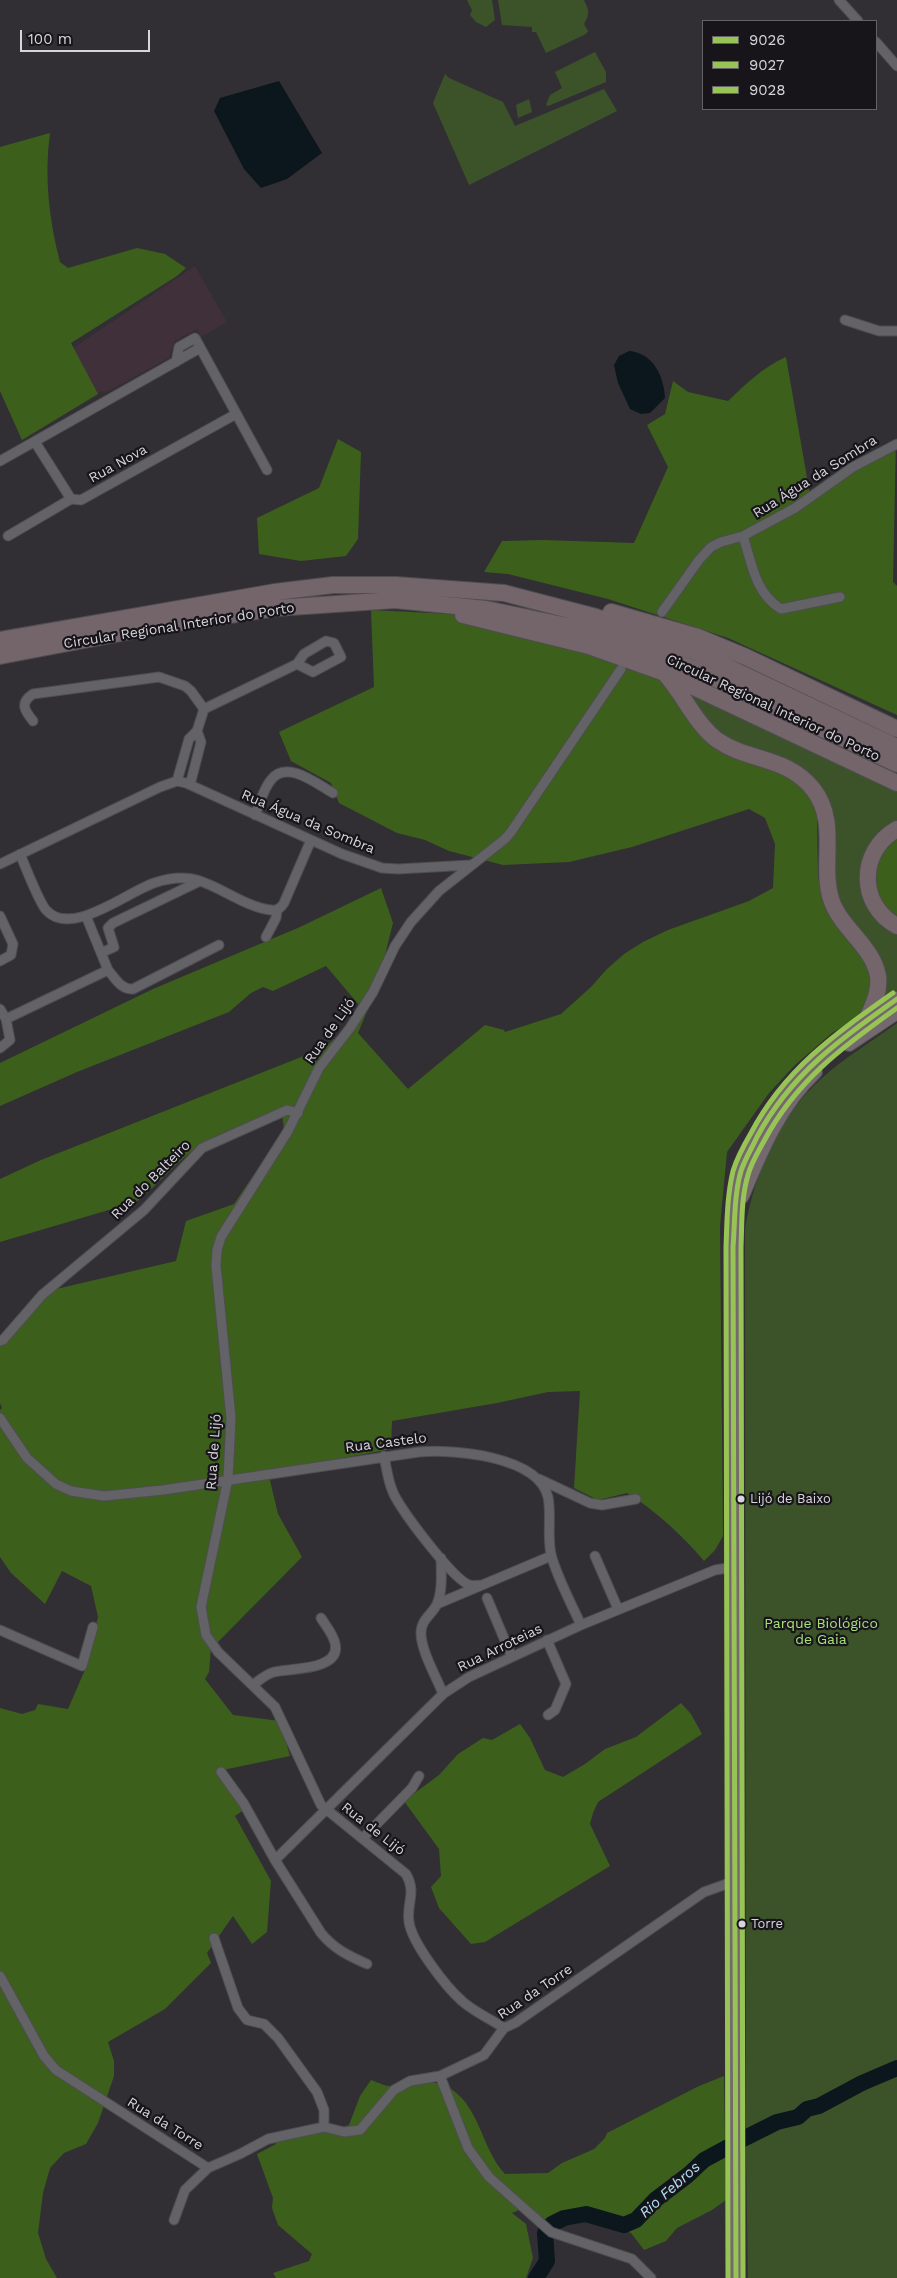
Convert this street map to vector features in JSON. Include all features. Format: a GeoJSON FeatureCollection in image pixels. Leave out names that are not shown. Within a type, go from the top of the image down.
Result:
{"type":"FeatureCollection","features":[{"type":"Feature","properties":{"kind":"highway","name":"Circular Regional Interior do Porto"},"geometry":{"type":"LineString","coordinates":[[0,640],[275,592],[333,585],[396,585],[504,593],[596,616],[696,652],[897,747]]}},
{"type":"Feature","properties":{"kind":"highway"},"geometry":{"type":"LineString","coordinates":[[504,593],[525,592],[651,622],[698,637],[746,657],[892,726]]}},
{"type":"Feature","properties":{"kind":"highway","name":"Circular Regional Interior do Porto"},"geometry":{"type":"LineString","coordinates":[[0,656],[163,625],[276,608],[395,600],[486,609],[591,631],[690,666],[897,764]]}},
{"type":"Feature","properties":{"kind":"highway"},"geometry":{"type":"LineString","coordinates":[[438,604],[452,613],[589,646],[662,672],[897,783]]}},
{"type":"Feature","properties":{"kind":"highway"},"geometry":{"type":"LineString","coordinates":[[662,672],[677,688],[704,728],[718,740],[742,752],[784,765],[800,776],[813,789],[822,802],[827,819],[828,881],[831,900],[838,914],[874,964],[878,976],[879,986],[867,1020]]}},
{"type":"Feature","properties":{"kind":"highway"},"geometry":{"type":"LineString","coordinates":[[897,829],[875,848],[869,861],[868,877],[874,903],[880,913],[897,926]]}},
{"type":"Feature","properties":{"kind":"main road"},"geometry":{"type":"LineString","coordinates":[[736,2278],[733,1247],[736,1211],[741,1172],[761,1128],[775,1104],[790,1084],[824,1051],[897,999]]}},
{"type":"Feature","properties":{"kind":"main road"},"geometry":{"type":"LineString","coordinates":[[736,1211],[770,1132],[798,1091],[830,1058],[897,1012]]}},
{"type":"Feature","properties":{"kind":"street"},"geometry":{"type":"LineString","coordinates":[[839,0],[857,20]]}},
{"type":"Feature","properties":{"kind":"street"},"geometry":{"type":"LineString","coordinates":[[877,43],[897,66]]}},
{"type":"Feature","properties":{"kind":"street"},"geometry":{"type":"LineString","coordinates":[[845,320],[879,331],[897,331]]}},
{"type":"Feature","properties":{"kind":"street"},"geometry":{"type":"LineString","coordinates":[[0,461],[200,348],[267,470]]}},
{"type":"Feature","properties":{"kind":"street","name":"Rua Nova"},"geometry":{"type":"LineString","coordinates":[[8,536],[70,499],[81,500],[236,414]]}},
{"type":"Feature","properties":{"kind":"street"},"geometry":{"type":"LineString","coordinates":[[35,442],[70,499]]}},
{"type":"Feature","properties":{"kind":"street","name":"Rua Água da Sombra"},"geometry":{"type":"LineString","coordinates":[[662,612],[711,547],[743,536],[795,508],[864,460],[897,444]]}},
{"type":"Feature","properties":{"kind":"street"},"geometry":{"type":"LineString","coordinates":[[743,536],[758,583],[770,602],[781,609],[840,597]]}},
{"type":"Feature","properties":{"kind":"street"},"geometry":{"type":"LineString","coordinates":[[0,864],[160,787],[177,781],[189,739],[196,731],[204,709],[297,664],[304,654],[326,641],[334,642],[341,657],[314,672],[297,664]]}},
{"type":"Feature","properties":{"kind":"street"},"geometry":{"type":"LineString","coordinates":[[470,865],[505,839],[511,832],[621,669]]}},
{"type":"Feature","properties":{"kind":"street"},"geometry":{"type":"LineString","coordinates":[[34,721],[24,710],[23,705],[24,701],[32,694],[159,677],[185,686],[204,709]]}},
{"type":"Feature","properties":{"kind":"street"},"geometry":{"type":"LineString","coordinates":[[190,785],[201,742],[196,731]]}},
{"type":"Feature","properties":{"kind":"street"},"geometry":{"type":"LineString","coordinates":[[255,815],[270,781],[278,773],[292,772],[333,793]]}},
{"type":"Feature","properties":{"kind":"street","name":"Rua Água da Sombra"},"geometry":{"type":"LineString","coordinates":[[177,781],[190,785],[342,854],[382,868],[470,865]]}},
{"type":"Feature","properties":{"kind":"street"},"geometry":{"type":"LineString","coordinates":[[266,937],[276,918],[277,910],[284,903],[311,840]]}},
{"type":"Feature","properties":{"kind":"street"},"geometry":{"type":"LineString","coordinates":[[20,854],[44,908],[60,919],[70,920],[86,916],[154,883],[173,878],[193,878],[251,904],[272,911],[277,910]]}},
{"type":"Feature","properties":{"kind":"street","name":"Rua de Lijó"},"geometry":{"type":"LineString","coordinates":[[470,865],[439,891],[411,922],[395,946],[368,999],[350,1028],[319,1068],[298,1113],[221,1237],[217,1250],[216,1266],[231,1408],[228,1479],[201,1607],[206,1635],[212,1644],[275,1707],[316,1798],[328,1811],[399,1866],[410,1881],[412,1891],[409,1923],[438,1974],[463,2002],[504,2028]]}},
{"type":"Feature","properties":{"kind":"street"},"geometry":{"type":"LineString","coordinates":[[101,953],[114,947],[108,934],[108,928],[113,923],[200,881]]}},
{"type":"Feature","properties":{"kind":"street"},"geometry":{"type":"LineString","coordinates":[[0,916],[13,944],[11,956],[0,961]]}},
{"type":"Feature","properties":{"kind":"street"},"geometry":{"type":"LineString","coordinates":[[86,916],[108,970],[121,985],[129,989],[219,945]]}},
{"type":"Feature","properties":{"kind":"street"},"geometry":{"type":"LineString","coordinates":[[6,1019],[108,970]]}},
{"type":"Feature","properties":{"kind":"street"},"geometry":{"type":"LineString","coordinates":[[0,1008],[6,1019],[9,1042],[0,1048]]}},
{"type":"Feature","properties":{"kind":"street","name":"Rua do Balteiro"},"geometry":{"type":"LineString","coordinates":[[0,1341],[3,1340],[42,1295],[144,1210],[202,1148],[287,1110],[298,1113]]}},
{"type":"Feature","properties":{"kind":"street","name":"Rua Castelo"},"geometry":{"type":"LineString","coordinates":[[0,1418],[27,1458],[56,1484],[71,1491],[104,1496],[270,1475],[384,1456],[430,1451],[487,1457],[515,1466],[590,1503],[602,1505],[636,1499]]}},
{"type":"Feature","properties":{"kind":"street"},"geometry":{"type":"LineString","coordinates":[[384,1456],[392,1488],[398,1500],[441,1558],[454,1574],[469,1585],[482,1585]]}},
{"type":"Feature","properties":{"kind":"street"},"geometry":{"type":"LineString","coordinates":[[539,1479],[548,1498],[551,1556],[580,1625]]}},
{"type":"Feature","properties":{"kind":"street"},"geometry":{"type":"LineString","coordinates":[[444,1694],[422,1643],[421,1633],[426,1617],[437,1604],[551,1556]]}},
{"type":"Feature","properties":{"kind":"street"},"geometry":{"type":"LineString","coordinates":[[595,1556],[618,1609]]}},
{"type":"Feature","properties":{"kind":"street"},"geometry":{"type":"LineString","coordinates":[[437,1604],[442,1580],[441,1558]]}},
{"type":"Feature","properties":{"kind":"street","name":"Rua Arroteias"},"geometry":{"type":"LineString","coordinates":[[275,1860],[328,1811],[444,1694],[469,1677],[511,1655],[618,1609],[715,1570],[734,1566]]}},
{"type":"Feature","properties":{"kind":"street"},"geometry":{"type":"LineString","coordinates":[[487,1598],[511,1655]]}},
{"type":"Feature","properties":{"kind":"street"},"geometry":{"type":"LineString","coordinates":[[254,1684],[273,1672],[308,1668],[324,1663],[335,1651],[335,1643],[321,1618]]}},
{"type":"Feature","properties":{"kind":"street"},"geometry":{"type":"LineString","coordinates":[[0,1630],[82,1666],[93,1627]]}},
{"type":"Feature","properties":{"kind":"street"},"geometry":{"type":"LineString","coordinates":[[547,1640],[566,1684],[555,1710],[548,1715]]}},
{"type":"Feature","properties":{"kind":"street"},"geometry":{"type":"LineString","coordinates":[[221,1772],[244,1804],[275,1860],[330,1944],[342,1953],[367,1964]]}},
{"type":"Feature","properties":{"kind":"street"},"geometry":{"type":"LineString","coordinates":[[363,1838],[412,1788],[419,1776]]}},
{"type":"Feature","properties":{"kind":"street","name":"Rua da Torre"},"geometry":{"type":"LineString","coordinates":[[0,1976],[44,2056],[56,2070],[208,2168],[268,2139],[324,2128],[344,2132],[360,2130],[394,2090],[410,2081],[440,2076],[484,2055],[504,2028],[515,2023],[704,1892],[735,1881]]}},
{"type":"Feature","properties":{"kind":"street"},"geometry":{"type":"LineString","coordinates":[[214,1938],[238,2008],[247,2020],[264,2024],[278,2038],[317,2092],[324,2110],[324,2128]]}},
{"type":"Feature","properties":{"kind":"street"},"geometry":{"type":"LineString","coordinates":[[440,2076],[460,2130],[478,2164],[489,2177],[548,2230],[632,2259],[650,2278]]}},
{"type":"Feature","properties":{"kind":"street"},"geometry":{"type":"LineString","coordinates":[[174,2220],[186,2190],[208,2168]]}},
{"type":"Feature","properties":{"kind":"shaded area"},"geometry":{"type":"Polygon","coordinates":[[[279,81],[322,153],[287,179],[261,188],[244,169],[214,111],[220,98],[279,81]]]}},
{"type":"Feature","properties":{"kind":"shaded area"},"geometry":{"type":"Polygon","coordinates":[[[195,266],[227,322],[201,337],[197,329],[175,341],[169,358],[107,392],[102,391],[92,397],[67,352],[195,266]]]}},
{"type":"Feature","properties":{"kind":"shaded area"},"geometry":{"type":"Polygon","coordinates":[[[629,351],[645,356],[651,361],[656,367],[662,382],[665,398],[650,413],[641,414],[630,409],[618,383],[614,365],[619,356],[629,351]]]}},
{"type":"Feature","properties":{"kind":"green space"},"geometry":{"type":"Polygon","coordinates":[[[467,0],[492,0],[495,20],[486,27],[476,22],[470,15],[472,10],[467,0]]]}},
{"type":"Feature","properties":{"kind":"green space"},"geometry":{"type":"Polygon","coordinates":[[[498,0],[584,0],[588,12],[584,24],[588,31],[586,34],[546,53],[536,32],[532,32],[532,27],[502,25],[498,0]]]}},
{"type":"Feature","properties":{"kind":"green space"},"geometry":{"type":"Polygon","coordinates":[[[595,52],[606,72],[606,82],[548,106],[546,105],[550,95],[562,88],[555,72],[595,52]]]}},
{"type":"Feature","properties":{"kind":"green space"},"geometry":{"type":"Polygon","coordinates":[[[445,74],[449,78],[503,102],[515,126],[604,89],[617,111],[469,185],[433,103],[445,74]]]}},
{"type":"Feature","properties":{"kind":"green space"},"geometry":{"type":"Polygon","coordinates":[[[529,99],[532,112],[518,118],[516,105],[529,99]]]}},
{"type":"Feature","properties":{"kind":"green space"},"geometry":{"type":"Polygon","coordinates":[[[50,133],[47,165],[49,198],[60,262],[68,268],[137,248],[165,254],[186,268],[177,276],[71,343],[98,394],[22,440],[0,391],[0,147],[50,133]]]}},
{"type":"Feature","properties":{"kind":"green space"},"geometry":{"type":"Polygon","coordinates":[[[786,357],[810,495],[896,439],[893,582],[897,586],[897,715],[728,638],[608,599],[508,574],[484,572],[502,541],[543,540],[634,543],[668,467],[647,425],[665,414],[673,381],[688,392],[728,401],[762,371],[786,357]]]}},
{"type":"Feature","properties":{"kind":"green space"},"geometry":{"type":"Polygon","coordinates":[[[338,439],[361,452],[358,539],[346,556],[301,561],[259,554],[257,518],[319,488],[338,439]]]}},
{"type":"Feature","properties":{"kind":"green space"},"geometry":{"type":"Polygon","coordinates":[[[371,610],[452,614],[531,630],[665,676],[700,732],[793,773],[812,800],[817,817],[818,876],[824,902],[874,977],[868,1004],[859,1017],[832,1033],[795,1065],[769,1093],[727,1152],[720,1226],[723,1536],[715,1550],[704,1561],[668,1524],[627,1493],[598,1500],[574,1488],[580,1391],[548,1392],[392,1421],[391,1449],[268,1472],[278,1514],[302,1557],[211,1649],[209,1672],[205,1679],[233,1715],[280,1721],[290,1756],[218,1771],[245,1809],[235,1816],[271,1881],[267,1932],[252,1944],[233,1916],[207,1953],[211,1963],[165,2009],[108,2042],[114,2061],[114,2076],[98,2123],[86,2144],[64,2153],[50,2168],[43,2193],[38,2233],[46,2259],[57,2278],[0,2278],[0,1708],[22,1714],[35,1710],[38,1704],[68,1709],[84,1672],[98,1617],[91,1586],[62,1571],[45,1604],[11,1573],[0,1557],[0,1410],[2,1408],[0,1403],[0,1344],[16,1332],[52,1290],[176,1261],[186,1221],[234,1204],[284,1130],[282,1112],[216,1136],[196,1148],[136,1202],[0,1242],[0,1179],[41,1160],[324,1048],[365,1012],[326,966],[273,991],[263,987],[251,993],[229,1012],[77,1072],[0,1106],[0,1063],[153,989],[300,927],[381,888],[393,923],[377,987],[358,1033],[408,1089],[485,1025],[504,1030],[505,1032],[561,1014],[624,954],[643,942],[668,930],[749,901],[773,888],[775,844],[765,818],[749,809],[632,847],[569,862],[503,865],[449,851],[425,840],[397,833],[339,803],[331,783],[291,761],[279,732],[374,687],[371,610]]]}},
{"type":"Feature","properties":{"kind":"green space"},"geometry":{"type":"Polygon","coordinates":[[[684,689],[897,788],[897,825],[866,859],[897,932],[897,992],[883,1002],[839,896],[835,880],[831,810],[744,748],[717,733],[684,689]]]}},
{"type":"Feature","properties":{"kind":"green space"},"geometry":{"type":"Polygon","coordinates":[[[897,838],[897,919],[881,900],[875,878],[880,856],[897,838]]]}},
{"type":"Feature","properties":{"kind":"green space","name":"Parque Biológico de Gaia"},"geometry":{"type":"Polygon","coordinates":[[[897,1023],[897,2278],[748,2278],[746,2152],[745,1229],[749,1208],[762,1167],[771,1147],[794,1109],[807,1093],[831,1070],[897,1023]]]}},
{"type":"Feature","properties":{"kind":"green space"},"geometry":{"type":"Polygon","coordinates":[[[681,1703],[691,1714],[702,1734],[598,1802],[593,1813],[590,1824],[610,1866],[485,1942],[471,1944],[439,1908],[431,1887],[441,1876],[439,1849],[404,1801],[439,1775],[458,1754],[483,1738],[492,1740],[520,1724],[530,1738],[545,1770],[563,1777],[605,1749],[636,1737],[681,1703]]]}},
{"type":"Feature","properties":{"kind":"green space"},"geometry":{"type":"Polygon","coordinates":[[[724,2076],[726,2200],[712,2210],[677,2228],[666,2241],[644,2250],[631,2233],[596,2218],[573,2216],[552,2223],[524,2208],[512,2213],[526,2224],[533,2258],[526,2278],[276,2278],[273,2273],[309,2261],[312,2254],[278,2225],[272,2208],[273,2198],[257,2154],[276,2144],[275,2141],[349,2125],[360,2096],[371,2080],[390,2086],[433,2083],[446,2086],[466,2103],[490,2152],[505,2174],[548,2173],[562,2163],[594,2149],[605,2138],[607,2133],[699,2086],[724,2076]]]}},
{"type":"Feature","properties":{"kind":"waterway","name":"Rio Febros"},"geometry":{"type":"LineString","coordinates":[[743,2139],[777,2122],[798,2117],[807,2109],[819,2106],[862,2083],[897,2068]]}},
{"type":"Feature","properties":{"kind":"waterway","name":"Rio Febros"},"geometry":{"type":"LineString","coordinates":[[536,2278],[547,2261],[545,2233],[552,2224],[564,2218],[586,2214],[624,2225],[636,2220],[655,2200],[688,2175],[704,2160],[728,2147]]}},
{"type":"Feature","properties":{"kind":"transit line","name":"9028"},"geometry":{"type":"LineString","coordinates":[[728,2278],[726,1247],[730,1190],[733,1171],[741,1152],[764,1110],[779,1090],[813,1054],[851,1023],[893,993]]}},
{"type":"Feature","properties":{"kind":"transit line","name":"9026"},"geometry":{"type":"LineString","coordinates":[[736,2278],[733,1247],[737,1189],[743,1167],[757,1137],[785,1094],[818,1059],[897,999]]}},
{"type":"Feature","properties":{"kind":"transit line","name":"9027"},"geometry":{"type":"LineString","coordinates":[[743,2278],[741,1247],[743,1202],[749,1171],[753,1162],[764,1141],[791,1100],[839,1051],[897,1008]]}},
{"type":"Feature","properties":{"kind":"place","name":"Lijó de Baixo"},"geometry":{"type":"Point","coordinates":[741,1499]}},
{"type":"Feature","properties":{"kind":"place","name":"Torre"},"geometry":{"type":"Point","coordinates":[742,1924]}}]}
